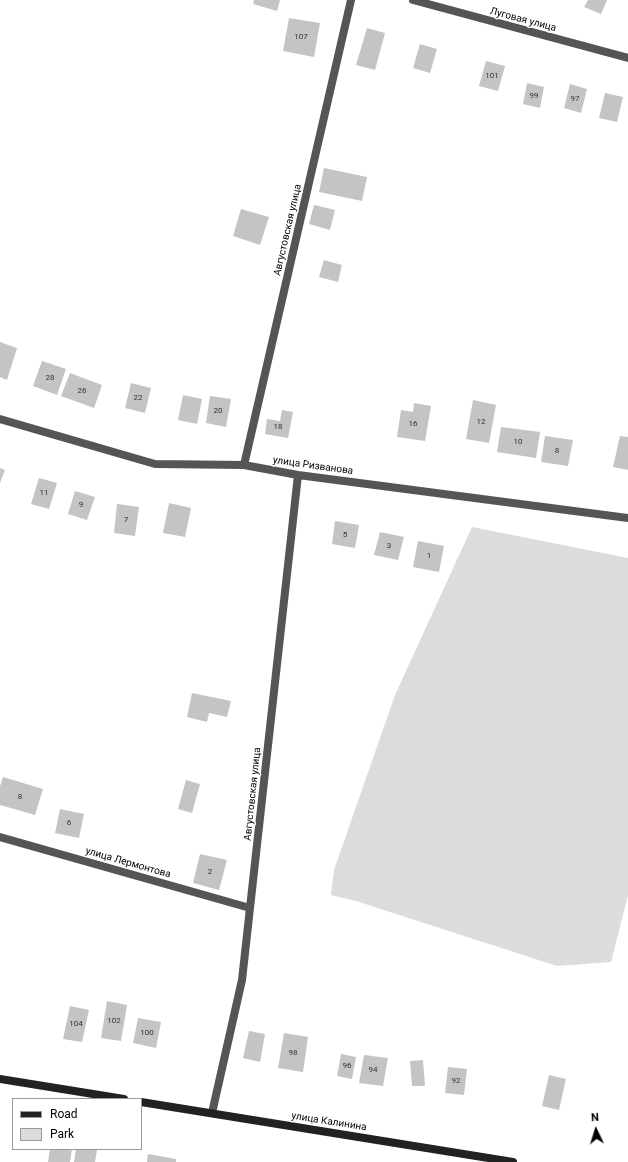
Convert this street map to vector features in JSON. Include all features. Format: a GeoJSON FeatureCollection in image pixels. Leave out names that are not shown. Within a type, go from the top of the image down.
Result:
{"type":"FeatureCollection","features":[{"type":"Feature","properties":{"kind":"street","name":"Августовская улица"},"geometry":{"type":"LineString","coordinates":[[244,465],[351,0]]}},
{"type":"Feature","properties":{"kind":"street","name":"Луговая улица"},"geometry":{"type":"LineString","coordinates":[[413,0],[628,58]]}},
{"type":"Feature","properties":{"kind":"street","name":"улица Ризванова"},"geometry":{"type":"LineString","coordinates":[[0,419],[155,464],[244,465],[298,474],[628,518]]}},
{"type":"Feature","properties":{"kind":"street","name":"Августовская улица"},"geometry":{"type":"LineString","coordinates":[[212,1113],[242,980],[298,474]]}},
{"type":"Feature","properties":{"kind":"street","name":"улица Лермонтова"},"geometry":{"type":"LineString","coordinates":[[0,837],[250,908]]}},
{"type":"Feature","properties":{"kind":"street"},"geometry":{"type":"LineString","coordinates":[[0,1079],[118,1098]]}},
{"type":"Feature","properties":{"kind":"street","name":"улица Калинина"},"geometry":{"type":"LineString","coordinates":[[142,1102],[513,1162]]}},
{"type":"Feature","properties":{"kind":"green space"},"geometry":{"type":"Polygon","coordinates":[[[472,527],[628,558],[628,895],[611,962],[557,966],[356,901],[331,895],[334,870],[395,695],[472,527]]]}},
{"type":"Feature","properties":{"kind":"building"},"geometry":{"type":"Polygon","coordinates":[[[254,0],[280,0],[277,11],[253,4],[254,0]]]}},
{"type":"Feature","properties":{"kind":"building"},"geometry":{"type":"Polygon","coordinates":[[[588,0],[607,0],[601,14],[584,7],[588,0]]]}},
{"type":"Feature","properties":{"kind":"building"},"geometry":{"type":"Polygon","coordinates":[[[289,18],[320,23],[314,57],[283,51],[289,18]]]}},
{"type":"Feature","properties":{"kind":"building"},"geometry":{"type":"Polygon","coordinates":[[[367,28],[385,33],[375,70],[356,65],[367,28]]]}},
{"type":"Feature","properties":{"kind":"building"},"geometry":{"type":"Polygon","coordinates":[[[420,44],[437,49],[430,73],[413,68],[420,44]]]}},
{"type":"Feature","properties":{"kind":"building"},"geometry":{"type":"Polygon","coordinates":[[[486,61],[505,66],[498,91],[479,86],[486,61]]]}},
{"type":"Feature","properties":{"kind":"building"},"geometry":{"type":"Polygon","coordinates":[[[527,83],[544,87],[540,108],[523,104],[527,83]]]}},
{"type":"Feature","properties":{"kind":"building"},"geometry":{"type":"Polygon","coordinates":[[[570,84],[587,89],[581,113],[564,108],[570,84]]]}},
{"type":"Feature","properties":{"kind":"building"},"geometry":{"type":"Polygon","coordinates":[[[605,93],[623,97],[617,122],[599,118],[605,93]]]}},
{"type":"Feature","properties":{"kind":"building"},"geometry":{"type":"Polygon","coordinates":[[[324,168],[367,177],[362,201],[319,192],[324,168]]]}},
{"type":"Feature","properties":{"kind":"building"},"geometry":{"type":"Polygon","coordinates":[[[314,205],[335,210],[330,230],[309,224],[314,205]]]}},
{"type":"Feature","properties":{"kind":"building"},"geometry":{"type":"Polygon","coordinates":[[[241,209],[269,217],[260,245],[233,236],[241,209]]]}},
{"type":"Feature","properties":{"kind":"building"},"geometry":{"type":"Polygon","coordinates":[[[324,260],[342,265],[338,282],[319,277],[324,260]]]}},
{"type":"Feature","properties":{"kind":"building"},"geometry":{"type":"Polygon","coordinates":[[[0,342],[17,348],[7,380],[0,377],[0,342]]]}},
{"type":"Feature","properties":{"kind":"building"},"geometry":{"type":"Polygon","coordinates":[[[42,361],[66,369],[57,395],[33,386],[42,361]]]}},
{"type":"Feature","properties":{"kind":"building"},"geometry":{"type":"Polygon","coordinates":[[[70,373],[102,385],[94,408],[61,396],[70,373]]]}},
{"type":"Feature","properties":{"kind":"building"},"geometry":{"type":"Polygon","coordinates":[[[131,383],[151,388],[145,413],[125,408],[131,383]]]}},
{"type":"Feature","properties":{"kind":"building"},"geometry":{"type":"Polygon","coordinates":[[[183,395],[202,399],[197,424],[178,420],[183,395]]]}},
{"type":"Feature","properties":{"kind":"building"},"geometry":{"type":"Polygon","coordinates":[[[210,396],[231,399],[226,427],[206,423],[210,396]]]}},
{"type":"Feature","properties":{"kind":"building"},"geometry":{"type":"Polygon","coordinates":[[[473,400],[496,405],[489,443],[466,439],[473,400]]]}},
{"type":"Feature","properties":{"kind":"building"},"geometry":{"type":"Polygon","coordinates":[[[414,403],[431,406],[425,441],[397,437],[401,410],[413,412],[414,403]]]}},
{"type":"Feature","properties":{"kind":"building"},"geometry":{"type":"Polygon","coordinates":[[[282,410],[293,412],[288,438],[265,434],[267,419],[280,421],[282,410]]]}},
{"type":"Feature","properties":{"kind":"building"},"geometry":{"type":"Polygon","coordinates":[[[501,427],[540,432],[536,458],[497,452],[501,427]]]}},
{"type":"Feature","properties":{"kind":"building"},"geometry":{"type":"Polygon","coordinates":[[[545,436],[573,440],[568,466],[541,462],[545,436]]]}},
{"type":"Feature","properties":{"kind":"building"},"geometry":{"type":"Polygon","coordinates":[[[620,436],[628,437],[628,470],[613,467],[620,436]]]}},
{"type":"Feature","properties":{"kind":"building"},"geometry":{"type":"Polygon","coordinates":[[[0,468],[5,470],[0,483],[0,468]]]}},
{"type":"Feature","properties":{"kind":"building"},"geometry":{"type":"Polygon","coordinates":[[[39,478],[57,483],[49,509],[31,504],[39,478]]]}},
{"type":"Feature","properties":{"kind":"building"},"geometry":{"type":"Polygon","coordinates":[[[75,491],[95,497],[87,520],[68,514],[75,491]]]}},
{"type":"Feature","properties":{"kind":"building"},"geometry":{"type":"Polygon","coordinates":[[[169,503],[191,508],[185,537],[163,533],[169,503]]]}},
{"type":"Feature","properties":{"kind":"building"},"geometry":{"type":"Polygon","coordinates":[[[117,504],[139,507],[135,536],[114,533],[117,504]]]}},
{"type":"Feature","properties":{"kind":"building"},"geometry":{"type":"Polygon","coordinates":[[[335,521],[359,525],[355,548],[332,544],[335,521]]]}},
{"type":"Feature","properties":{"kind":"building"},"geometry":{"type":"Polygon","coordinates":[[[380,532],[404,537],[398,560],[374,555],[380,532]]]}},
{"type":"Feature","properties":{"kind":"building"},"geometry":{"type":"Polygon","coordinates":[[[418,541],[444,546],[439,572],[413,567],[418,541]]]}},
{"type":"Feature","properties":{"kind":"building"},"geometry":{"type":"Polygon","coordinates":[[[192,693],[231,701],[227,717],[209,713],[207,722],[187,717],[192,693]]]}},
{"type":"Feature","properties":{"kind":"building"},"geometry":{"type":"Polygon","coordinates":[[[3,777],[43,789],[35,815],[0,805],[0,786],[3,777]]]}},
{"type":"Feature","properties":{"kind":"building"},"geometry":{"type":"Polygon","coordinates":[[[186,780],[200,784],[192,813],[178,809],[186,780]]]}},
{"type":"Feature","properties":{"kind":"building"},"geometry":{"type":"Polygon","coordinates":[[[60,809],[84,814],[79,838],[55,833],[60,809]]]}},
{"type":"Feature","properties":{"kind":"building"},"geometry":{"type":"Polygon","coordinates":[[[200,854],[227,860],[219,890],[193,883],[200,854]]]}},
{"type":"Feature","properties":{"kind":"building"},"geometry":{"type":"Polygon","coordinates":[[[107,1001],[127,1005],[121,1041],[101,1038],[107,1001]]]}},
{"type":"Feature","properties":{"kind":"building"},"geometry":{"type":"Polygon","coordinates":[[[70,1006],[89,1010],[82,1042],[63,1039],[70,1006]]]}},
{"type":"Feature","properties":{"kind":"building"},"geometry":{"type":"Polygon","coordinates":[[[138,1018],[161,1022],[156,1048],[133,1043],[138,1018]]]}},
{"type":"Feature","properties":{"kind":"building"},"geometry":{"type":"Polygon","coordinates":[[[249,1031],[265,1034],[260,1062],[243,1058],[249,1031]]]}},
{"type":"Feature","properties":{"kind":"building"},"geometry":{"type":"Polygon","coordinates":[[[284,1033],[308,1037],[303,1072],[278,1068],[284,1033]]]}},
{"type":"Feature","properties":{"kind":"building"},"geometry":{"type":"Polygon","coordinates":[[[341,1054],[356,1057],[352,1079],[337,1076],[341,1054]]]}},
{"type":"Feature","properties":{"kind":"building"},"geometry":{"type":"Polygon","coordinates":[[[364,1055],[388,1058],[383,1086],[359,1083],[364,1055]]]}},
{"type":"Feature","properties":{"kind":"building"},"geometry":{"type":"Polygon","coordinates":[[[423,1060],[425,1086],[412,1086],[410,1061],[423,1060]]]}},
{"type":"Feature","properties":{"kind":"building"},"geometry":{"type":"Polygon","coordinates":[[[448,1067],[467,1069],[464,1095],[445,1093],[448,1067]]]}},
{"type":"Feature","properties":{"kind":"building"},"geometry":{"type":"Polygon","coordinates":[[[549,1075],[566,1079],[559,1110],[542,1106],[549,1075]]]}},
{"type":"Feature","properties":{"kind":"building"},"geometry":{"type":"Polygon","coordinates":[[[50,1150],[72,1150],[70,1162],[48,1162],[50,1150]]]}},
{"type":"Feature","properties":{"kind":"building"},"geometry":{"type":"Polygon","coordinates":[[[76,1150],[97,1150],[95,1162],[74,1162],[76,1150]]]}},
{"type":"Feature","properties":{"kind":"building"},"geometry":{"type":"Polygon","coordinates":[[[148,1154],[176,1159],[176,1162],[147,1162],[148,1154]]]}}]}
